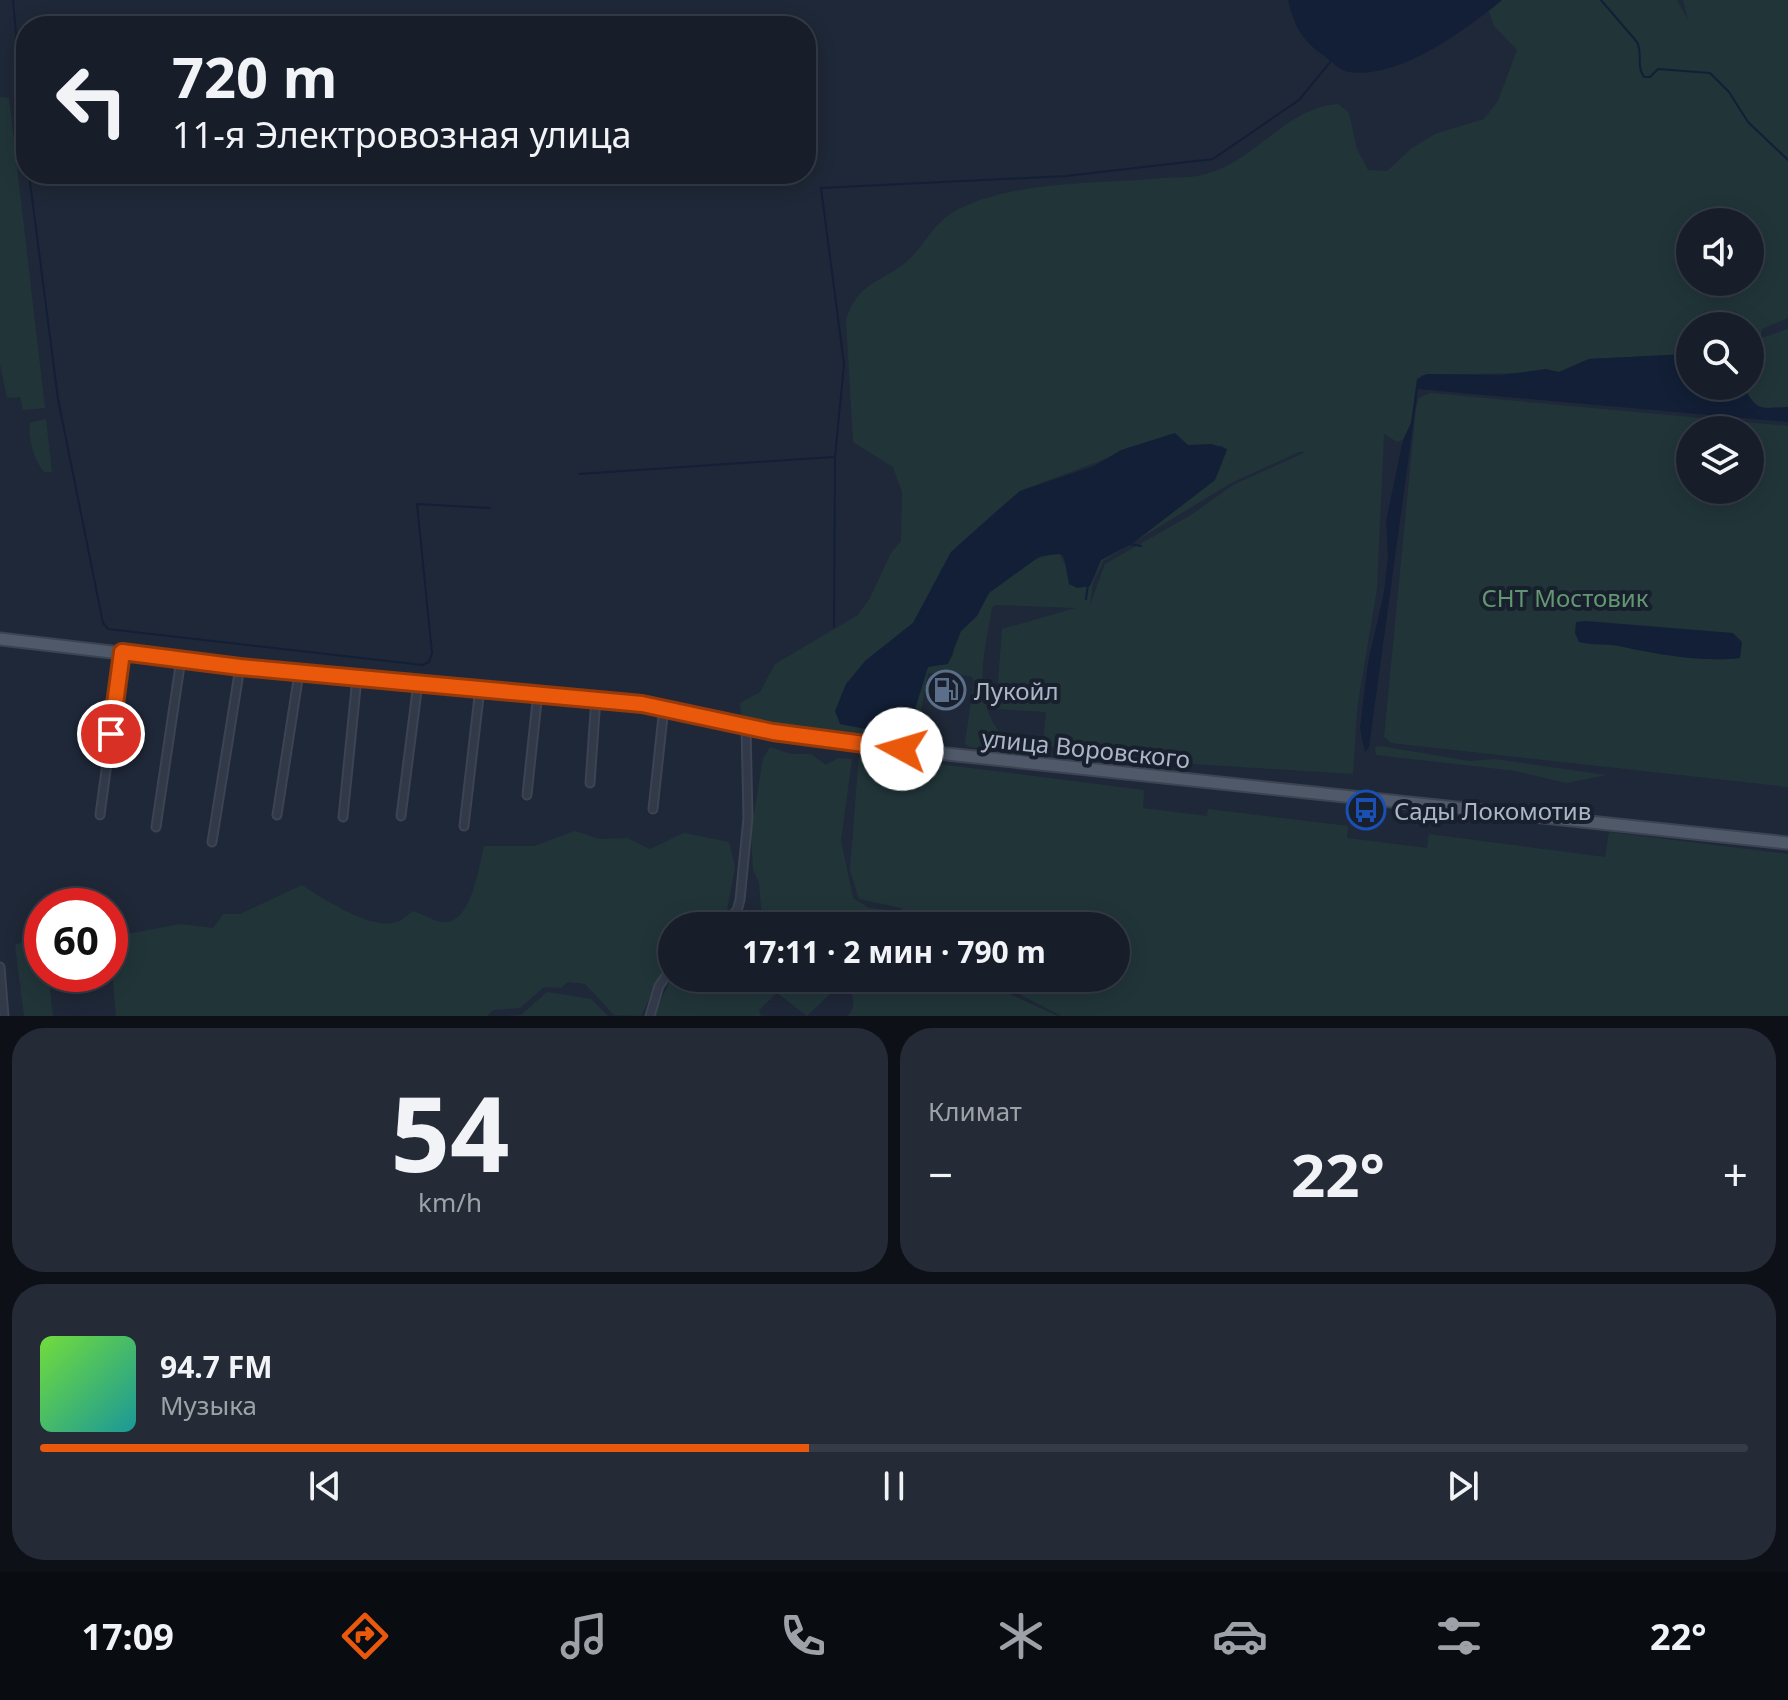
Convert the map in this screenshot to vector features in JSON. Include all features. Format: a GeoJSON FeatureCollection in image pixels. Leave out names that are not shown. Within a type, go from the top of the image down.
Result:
{"type":"FeatureCollection","features":[{"type":"Feature","properties":{"kind":"main road","name":"улица Воровского"},"geometry":{"type":"LineString","coordinates":[[0,639],[299,673],[596,698],[664,707],[746,726],[852,744],[1788,843]]}},
{"type":"Feature","properties":{"kind":"street"},"geometry":{"type":"LineString","coordinates":[[100,815],[122,652]]}},
{"type":"Feature","properties":{"kind":"street"},"geometry":{"type":"LineString","coordinates":[[156,827],[181,659]]}},
{"type":"Feature","properties":{"kind":"street"},"geometry":{"type":"LineString","coordinates":[[212,842],[240,667]]}},
{"type":"Feature","properties":{"kind":"street"},"geometry":{"type":"LineString","coordinates":[[277,815],[299,673]]}},
{"type":"Feature","properties":{"kind":"street"},"geometry":{"type":"LineString","coordinates":[[343,817],[357,678]]}},
{"type":"Feature","properties":{"kind":"street"},"geometry":{"type":"LineString","coordinates":[[401,816],[418,683]]}},
{"type":"Feature","properties":{"kind":"street"},"geometry":{"type":"LineString","coordinates":[[464,826],[480,688]]}},
{"type":"Feature","properties":{"kind":"street"},"geometry":{"type":"LineString","coordinates":[[527,795],[538,692]]}},
{"type":"Feature","properties":{"kind":"street"},"geometry":{"type":"LineString","coordinates":[[590,783],[596,698]]}},
{"type":"Feature","properties":{"kind":"street"},"geometry":{"type":"LineString","coordinates":[[653,809],[664,707]]}},
{"type":"Feature","properties":{"kind":"street"},"geometry":{"type":"LineString","coordinates":[[736,912],[740,900],[748,818],[746,726]]}},
{"type":"Feature","properties":{"kind":"street"},"geometry":{"type":"LineString","coordinates":[[0,967],[4,1016]]}},
{"type":"Feature","properties":{"kind":"street"},"geometry":{"type":"LineString","coordinates":[[650,1016],[658,989]]}},
{"type":"Feature","properties":{"kind":"green space"},"geometry":{"type":"Polygon","coordinates":[[[1502,0],[1677,0],[1688,20],[1683,0],[1788,0],[1788,318],[1764,328],[1764,312],[1676,312],[1676,355],[1589,359],[1559,372],[1421,375],[1410,426],[1403,440],[1397,442],[1384,434],[1377,588],[1357,709],[1353,774],[1146,761],[1043,745],[1046,712],[996,709],[1002,629],[1076,608],[995,605],[992,608],[983,673],[986,705],[1001,734],[1030,740],[1037,748],[1033,754],[969,747],[965,743],[974,681],[971,676],[928,673],[917,733],[904,737],[838,734],[753,721],[741,715],[740,703],[760,692],[775,664],[858,615],[870,598],[891,553],[901,541],[902,492],[893,467],[853,442],[846,319],[863,291],[905,263],[950,214],[973,203],[1026,189],[1206,174],[1240,158],[1286,124],[1319,108],[1338,104],[1349,113],[1357,149],[1368,170],[1387,171],[1412,148],[1435,134],[1484,119],[1498,101],[1517,50],[1494,26],[1489,11],[1502,0]],[[1171,434],[1020,491],[951,552],[913,623],[865,661],[840,724],[871,730],[901,730],[928,667],[951,659],[961,631],[975,618],[987,596],[1019,568],[1060,554],[1065,565],[1094,578],[1101,560],[1129,545],[1103,561],[1093,583],[1090,605],[1105,564],[1191,515],[1233,485],[1306,452],[1299,452],[1231,483],[1135,542],[1215,480],[1226,453],[1223,446],[1188,445],[1171,434]]]}},
{"type":"Feature","properties":{"kind":"green space"},"geometry":{"type":"Polygon","coordinates":[[[0,97],[9,98],[16,184],[19,184],[45,408],[23,410],[20,397],[7,398],[0,364],[0,97]]]}},
{"type":"Feature","properties":{"kind":"green space"},"geometry":{"type":"Polygon","coordinates":[[[1788,329],[1788,407],[1760,407],[1752,400],[1764,400],[1764,337],[1788,329]]]}},
{"type":"Feature","properties":{"kind":"green space","name":"СНТ Мостовик"},"geometry":{"type":"Polygon","coordinates":[[[1430,393],[1680,416],[1676,416],[1676,504],[1764,504],[1764,424],[1788,426],[1788,787],[1391,743],[1384,737],[1419,398],[1430,393]]]}},
{"type":"Feature","properties":{"kind":"green space"},"geometry":{"type":"Polygon","coordinates":[[[46,419],[52,472],[44,472],[40,467],[30,435],[30,423],[46,419]]]}},
{"type":"Feature","properties":{"kind":"green space"},"geometry":{"type":"Polygon","coordinates":[[[770,747],[791,754],[811,754],[826,765],[838,758],[852,759],[841,840],[853,898],[869,908],[897,912],[765,912],[761,909],[759,882],[753,870],[751,833],[763,758],[770,747]]]}},
{"type":"Feature","properties":{"kind":"green space"},"geometry":{"type":"Polygon","coordinates":[[[1375,747],[1469,761],[1495,759],[1606,775],[1566,783],[1516,771],[1376,755],[1375,747]]]}},
{"type":"Feature","properties":{"kind":"green space"},"geometry":{"type":"Polygon","coordinates":[[[859,754],[1144,790],[1143,808],[1207,816],[1208,809],[1348,826],[1347,838],[1427,848],[1429,834],[1605,857],[1609,832],[1788,854],[1788,1016],[1061,1016],[1016,992],[1130,992],[1130,912],[902,912],[901,908],[859,899],[850,870],[859,754]]]}},
{"type":"Feature","properties":{"kind":"green space"},"geometry":{"type":"Polygon","coordinates":[[[575,831],[600,839],[627,838],[650,849],[684,833],[729,842],[735,867],[727,911],[658,912],[658,980],[641,1016],[614,1015],[585,984],[568,982],[561,988],[544,987],[520,1008],[493,1010],[487,1016],[116,1016],[114,992],[128,992],[128,934],[180,924],[213,928],[223,914],[240,914],[302,885],[348,912],[375,922],[397,922],[413,911],[448,922],[463,911],[469,901],[484,846],[534,846],[575,831]]]}},
{"type":"Feature","properties":{"kind":"green space"},"geometry":{"type":"Polygon","coordinates":[[[24,941],[24,992],[50,992],[53,1016],[24,1016],[15,945],[24,941]]]}},
{"type":"Feature","properties":{"kind":"green space"},"geometry":{"type":"Polygon","coordinates":[[[547,992],[591,999],[608,1016],[508,1016],[521,1015],[547,992]]]}},
{"type":"Feature","properties":{"kind":"green space"},"geometry":{"type":"Polygon","coordinates":[[[665,992],[831,993],[807,1016],[777,993],[759,1010],[761,1016],[654,1016],[665,992]]]}},
{"type":"Feature","properties":{"kind":"green space"},"geometry":{"type":"Polygon","coordinates":[[[851,992],[1005,992],[1058,1016],[848,1016],[853,1001],[851,992]]]}},
{"type":"Feature","properties":{"kind":"water"},"geometry":{"type":"Polygon","coordinates":[[[1288,0],[1502,0],[1451,38],[1411,60],[1390,68],[1349,72],[1339,68],[1310,44],[1300,32],[1288,0]]]}},
{"type":"Feature","properties":{"kind":"water"},"geometry":{"type":"Polygon","coordinates":[[[1676,355],[1676,400],[1752,400],[1760,407],[1788,407],[1788,422],[1764,420],[1764,416],[1721,416],[1418,389],[1369,747],[1365,752],[1360,728],[1368,663],[1384,592],[1388,556],[1386,521],[1403,440],[1411,423],[1417,379],[1427,374],[1501,375],[1546,369],[1559,372],[1589,359],[1676,355]]]}},
{"type":"Feature","properties":{"kind":"water"},"geometry":{"type":"Polygon","coordinates":[[[1175,433],[1188,445],[1211,444],[1227,449],[1215,480],[1133,543],[1101,560],[1090,586],[1077,588],[1069,584],[1064,557],[1060,554],[1040,556],[989,593],[977,616],[961,631],[948,664],[928,667],[910,726],[871,730],[840,724],[835,711],[846,684],[865,661],[913,623],[951,552],[1020,491],[1094,466],[1121,450],[1175,433]]]}},
{"type":"Feature","properties":{"kind":"water"},"geometry":{"type":"Polygon","coordinates":[[[1576,622],[1733,633],[1742,642],[1740,658],[1697,659],[1579,642],[1575,633],[1576,622]]]}},
{"type":"Feature","properties":{"kind":"waterway"},"geometry":{"type":"LineString","coordinates":[[13,0],[16,34]]}},
{"type":"Feature","properties":{"kind":"waterway"},"geometry":{"type":"LineString","coordinates":[[1601,0],[1637,42],[1644,77],[1650,77],[1658,69],[1710,73],[1729,92],[1748,122],[1788,160]]}},
{"type":"Feature","properties":{"kind":"waterway"},"geometry":{"type":"LineString","coordinates":[[834,627],[835,457],[844,364],[821,188],[1066,176],[1213,159],[1299,100],[1331,61]]}},
{"type":"Feature","properties":{"kind":"waterway"},"geometry":{"type":"LineString","coordinates":[[30,184],[58,399],[103,623],[108,629],[423,665],[429,662],[432,653],[417,504],[490,508]]}},
{"type":"Feature","properties":{"kind":"waterway"},"geometry":{"type":"LineString","coordinates":[[579,474],[833,457]]}},
{"type":"Feature","properties":{"kind":"waterway"},"geometry":{"type":"LineString","coordinates":[[1129,544],[1141,546]]}},
{"type":"Feature","properties":{"kind":"waterway"},"geometry":{"type":"LineString","coordinates":[[1086,599],[1088,584]]}},
{"type":"Feature","properties":{"kind":"place","name":"Лукойл"},"geometry":{"type":"Point","coordinates":[946,690]}},
{"type":"Feature","properties":{"kind":"place","name":"Сады Локомотив"},"geometry":{"type":"Point","coordinates":[1366,810]}},
{"type":"Feature","properties":{"kind":"route"},"geometry":{"type":"LineString","coordinates":[[111,734],[122,652],[240,667],[538,692],[642,704],[703,714],[773,732],[902,749]]}}]}
